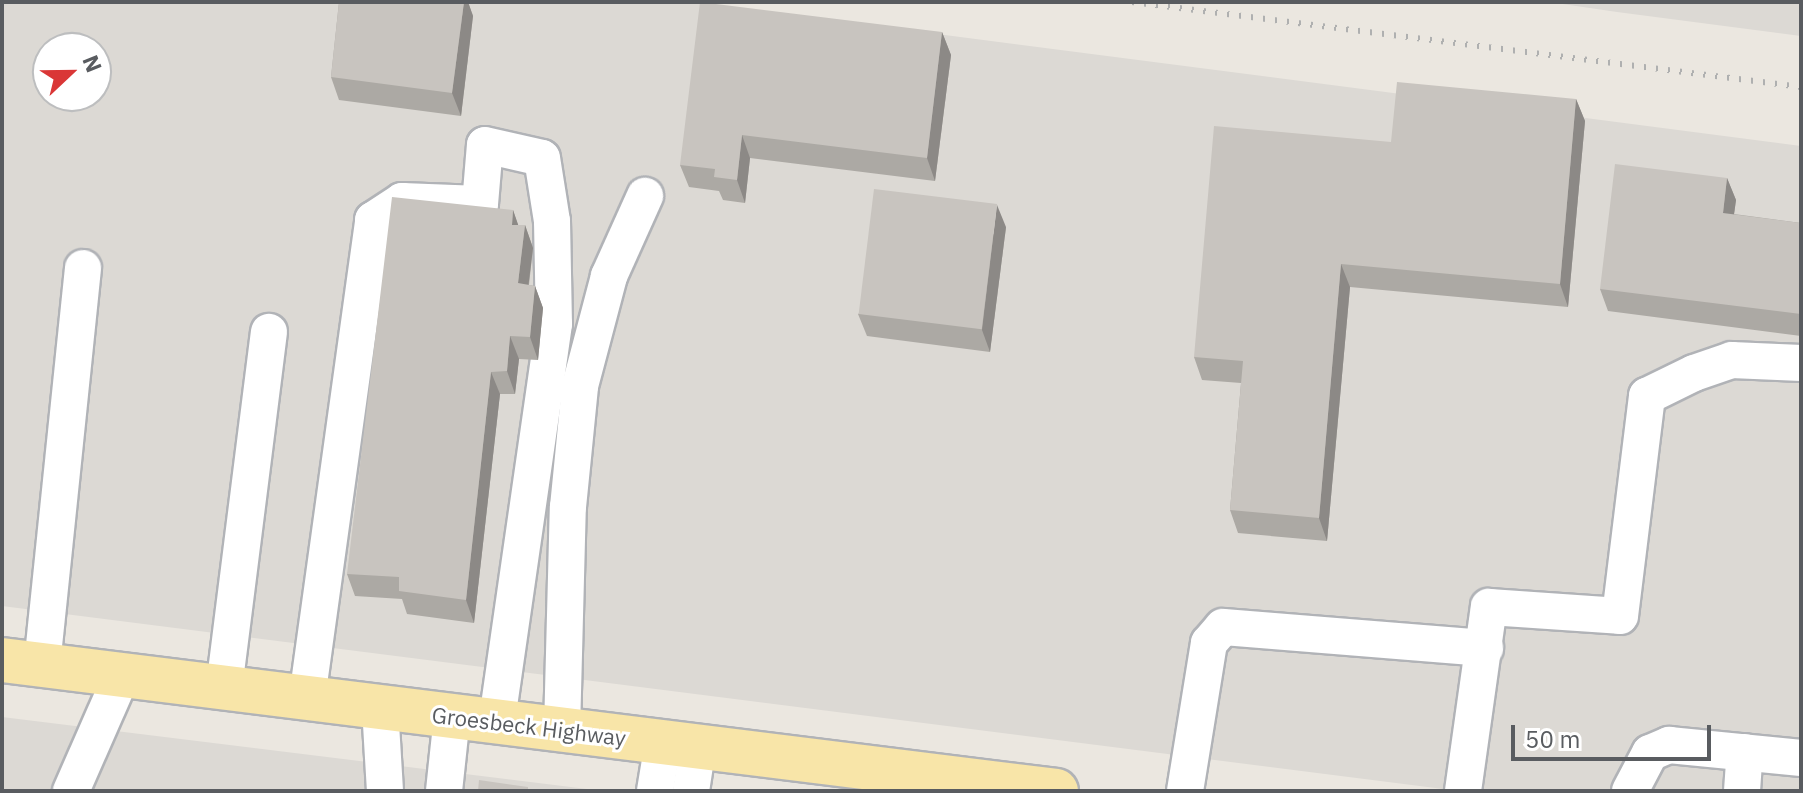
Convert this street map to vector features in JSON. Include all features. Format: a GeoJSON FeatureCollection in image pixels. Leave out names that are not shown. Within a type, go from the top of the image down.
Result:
{"type":"FeatureCollection","features":[{"type":"Feature","properties":{"kind":"main road","name":"Groesbeck Highway"},"geometry":{"type":"LineString","coordinates":[[22,663],[680,744],[881,780],[1056,791]]}},
{"type":"Feature","properties":{"kind":"lane"},"geometry":{"type":"LineString","coordinates":[[307,698],[373,220],[402,201],[480,204],[485,145],[542,158],[552,221],[554,324],[497,722]]}},
{"type":"Feature","properties":{"kind":"lane"},"geometry":{"type":"LineString","coordinates":[[562,730],[568,507],[580,386],[609,276],[645,196]]}},
{"type":"Feature","properties":{"kind":"lane"},"geometry":{"type":"LineString","coordinates":[[22,663],[83,268]]}},
{"type":"Feature","properties":{"kind":"lane"},"geometry":{"type":"LineString","coordinates":[[224,688],[269,332]]}},
{"type":"Feature","properties":{"kind":"lane"},"geometry":{"type":"LineString","coordinates":[[1463,791],[1489,607],[1620,616],[1647,396],[1732,360],[1801,363]]}},
{"type":"Feature","properties":{"kind":"lane"},"geometry":{"type":"LineString","coordinates":[[1185,791],[1209,643],[1223,627],[1485,648]]}},
{"type":"Feature","properties":{"kind":"lane"},"geometry":{"type":"LineString","coordinates":[[71,791],[122,675]]}},
{"type":"Feature","properties":{"kind":"lane"},"geometry":{"type":"LineString","coordinates":[[380,707],[385,791]]}},
{"type":"Feature","properties":{"kind":"lane"},"geometry":{"type":"LineString","coordinates":[[444,791],[452,716]]}},
{"type":"Feature","properties":{"kind":"lane"},"geometry":{"type":"LineString","coordinates":[[655,791],[680,744]]}},
{"type":"Feature","properties":{"kind":"lane"},"geometry":{"type":"LineString","coordinates":[[680,744],[691,791]]}},
{"type":"Feature","properties":{"kind":"lane"},"geometry":{"type":"LineString","coordinates":[[1630,791],[1650,753],[1669,745],[1801,758]]}},
{"type":"Feature","properties":{"kind":"lane"},"geometry":{"type":"LineString","coordinates":[[1742,791],[1745,752]]}},
{"type":"Feature","properties":{"kind":"shaded area"},"geometry":{"type":"Polygon","coordinates":[[[2,2],[691,2],[1801,146],[1801,791],[1459,791],[2,606],[2,2]]]}},
{"type":"Feature","properties":{"kind":"shaded area"},"geometry":{"type":"Polygon","coordinates":[[[1549,2],[1801,2],[1801,36],[1617,12],[1549,2]]]}},
{"type":"Feature","properties":{"kind":"shaded area"},"geometry":{"type":"Polygon","coordinates":[[[2,717],[603,791],[2,791],[2,717]]]}},
{"type":"Feature","properties":{"kind":"building"},"geometry":{"type":"Polygon","coordinates":[[[339,2],[464,2],[452,93],[331,77],[339,2]]]}},
{"type":"Feature","properties":{"kind":"building"},"geometry":{"type":"Polygon","coordinates":[[[700,2],[942,32],[927,158],[742,135],[737,180],[714,177],[715,169],[680,165],[700,2]]]}},
{"type":"Feature","properties":{"kind":"building"},"geometry":{"type":"Polygon","coordinates":[[[1397,82],[1576,99],[1560,284],[1341,264],[1319,518],[1230,510],[1243,361],[1194,357],[1214,126],[1391,142],[1397,82]]]}},
{"type":"Feature","properties":{"kind":"building"},"geometry":{"type":"Polygon","coordinates":[[[1615,164],[1727,178],[1723,213],[1801,223],[1801,314],[1600,289],[1615,164]]]}},
{"type":"Feature","properties":{"kind":"building"},"geometry":{"type":"Polygon","coordinates":[[[874,189],[997,204],[982,329],[859,314],[874,189]]]}},
{"type":"Feature","properties":{"kind":"building"},"geometry":{"type":"Polygon","coordinates":[[[392,197],[513,210],[512,225],[525,225],[518,283],[535,286],[530,337],[510,336],[507,371],[491,372],[466,600],[399,591],[399,577],[347,574],[392,197]]]}},
{"type":"Feature","properties":{"kind":"building"},"geometry":{"type":"Polygon","coordinates":[[[479,780],[528,787],[528,791],[478,791],[479,780]]]}},
{"type":"Feature","properties":{"kind":"railway"},"geometry":{"type":"LineString","coordinates":[[1132,2],[1801,87]]}}]}
